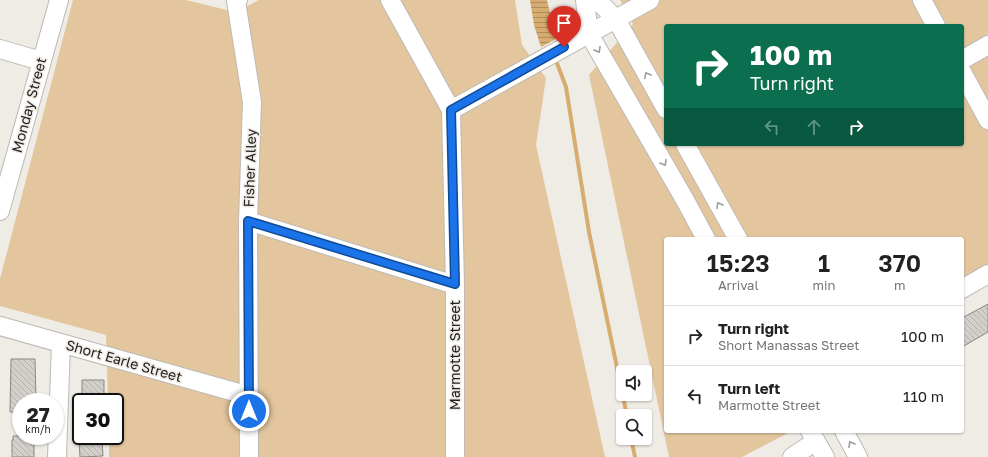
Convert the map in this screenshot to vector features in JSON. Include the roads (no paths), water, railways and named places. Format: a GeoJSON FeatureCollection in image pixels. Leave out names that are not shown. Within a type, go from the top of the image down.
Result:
{"type":"FeatureCollection","features":[{"type":"Feature","properties":{"kind":"street","name":"Monday Street"},"geometry":{"type":"LineString","coordinates":[[0,211],[59,0]]}},
{"type":"Feature","properties":{"kind":"street"},"geometry":{"type":"LineString","coordinates":[[390,0],[451,110],[650,0]]}},
{"type":"Feature","properties":{"kind":"street"},"geometry":{"type":"LineString","coordinates":[[585,0],[589,34],[705,237]]}},
{"type":"Feature","properties":{"kind":"street"},"geometry":{"type":"LineString","coordinates":[[598,0],[616,19],[664,105]]}},
{"type":"Feature","properties":{"kind":"street"},"geometry":{"type":"LineString","coordinates":[[922,0],[935,24]]}},
{"type":"Feature","properties":{"kind":"street","name":"Fisher Alley"},"geometry":{"type":"LineString","coordinates":[[237,1],[252,102],[248,221],[249,457]]}},
{"type":"Feature","properties":{"kind":"street"},"geometry":{"type":"LineString","coordinates":[[964,59],[988,45]]}},
{"type":"Feature","properties":{"kind":"street"},"geometry":{"type":"LineString","coordinates":[[0,49],[41,61]]}},
{"type":"Feature","properties":{"kind":"street"},"geometry":{"type":"LineString","coordinates":[[964,76],[988,120]]}},
{"type":"Feature","properties":{"kind":"street","name":"Marmotte Street"},"geometry":{"type":"LineString","coordinates":[[451,110],[455,284],[455,457]]}},
{"type":"Feature","properties":{"kind":"street"},"geometry":{"type":"LineString","coordinates":[[686,146],[737,237]]}},
{"type":"Feature","properties":{"kind":"street"},"geometry":{"type":"LineString","coordinates":[[248,221],[455,284]]}},
{"type":"Feature","properties":{"kind":"street"},"geometry":{"type":"LineString","coordinates":[[964,288],[988,274]]}},
{"type":"Feature","properties":{"kind":"street","name":"Short Earle Street"},"geometry":{"type":"LineString","coordinates":[[0,326],[249,396]]}},
{"type":"Feature","properties":{"kind":"street"},"geometry":{"type":"LineString","coordinates":[[57,457],[61,343]]}},
{"type":"Feature","properties":{"kind":"street"},"geometry":{"type":"LineString","coordinates":[[845,433],[858,457]]}},
{"type":"Feature","properties":{"kind":"street"},"geometry":{"type":"LineString","coordinates":[[792,457],[813,436],[825,457]]}},
{"type":"Feature","properties":{"kind":"waterway"},"geometry":{"type":"LineString","coordinates":[[555,58],[566,87],[589,232],[626,409]]}},
{"type":"Feature","properties":{"kind":"waterway"},"geometry":{"type":"LineString","coordinates":[[632,445],[635,457]]}}]}
